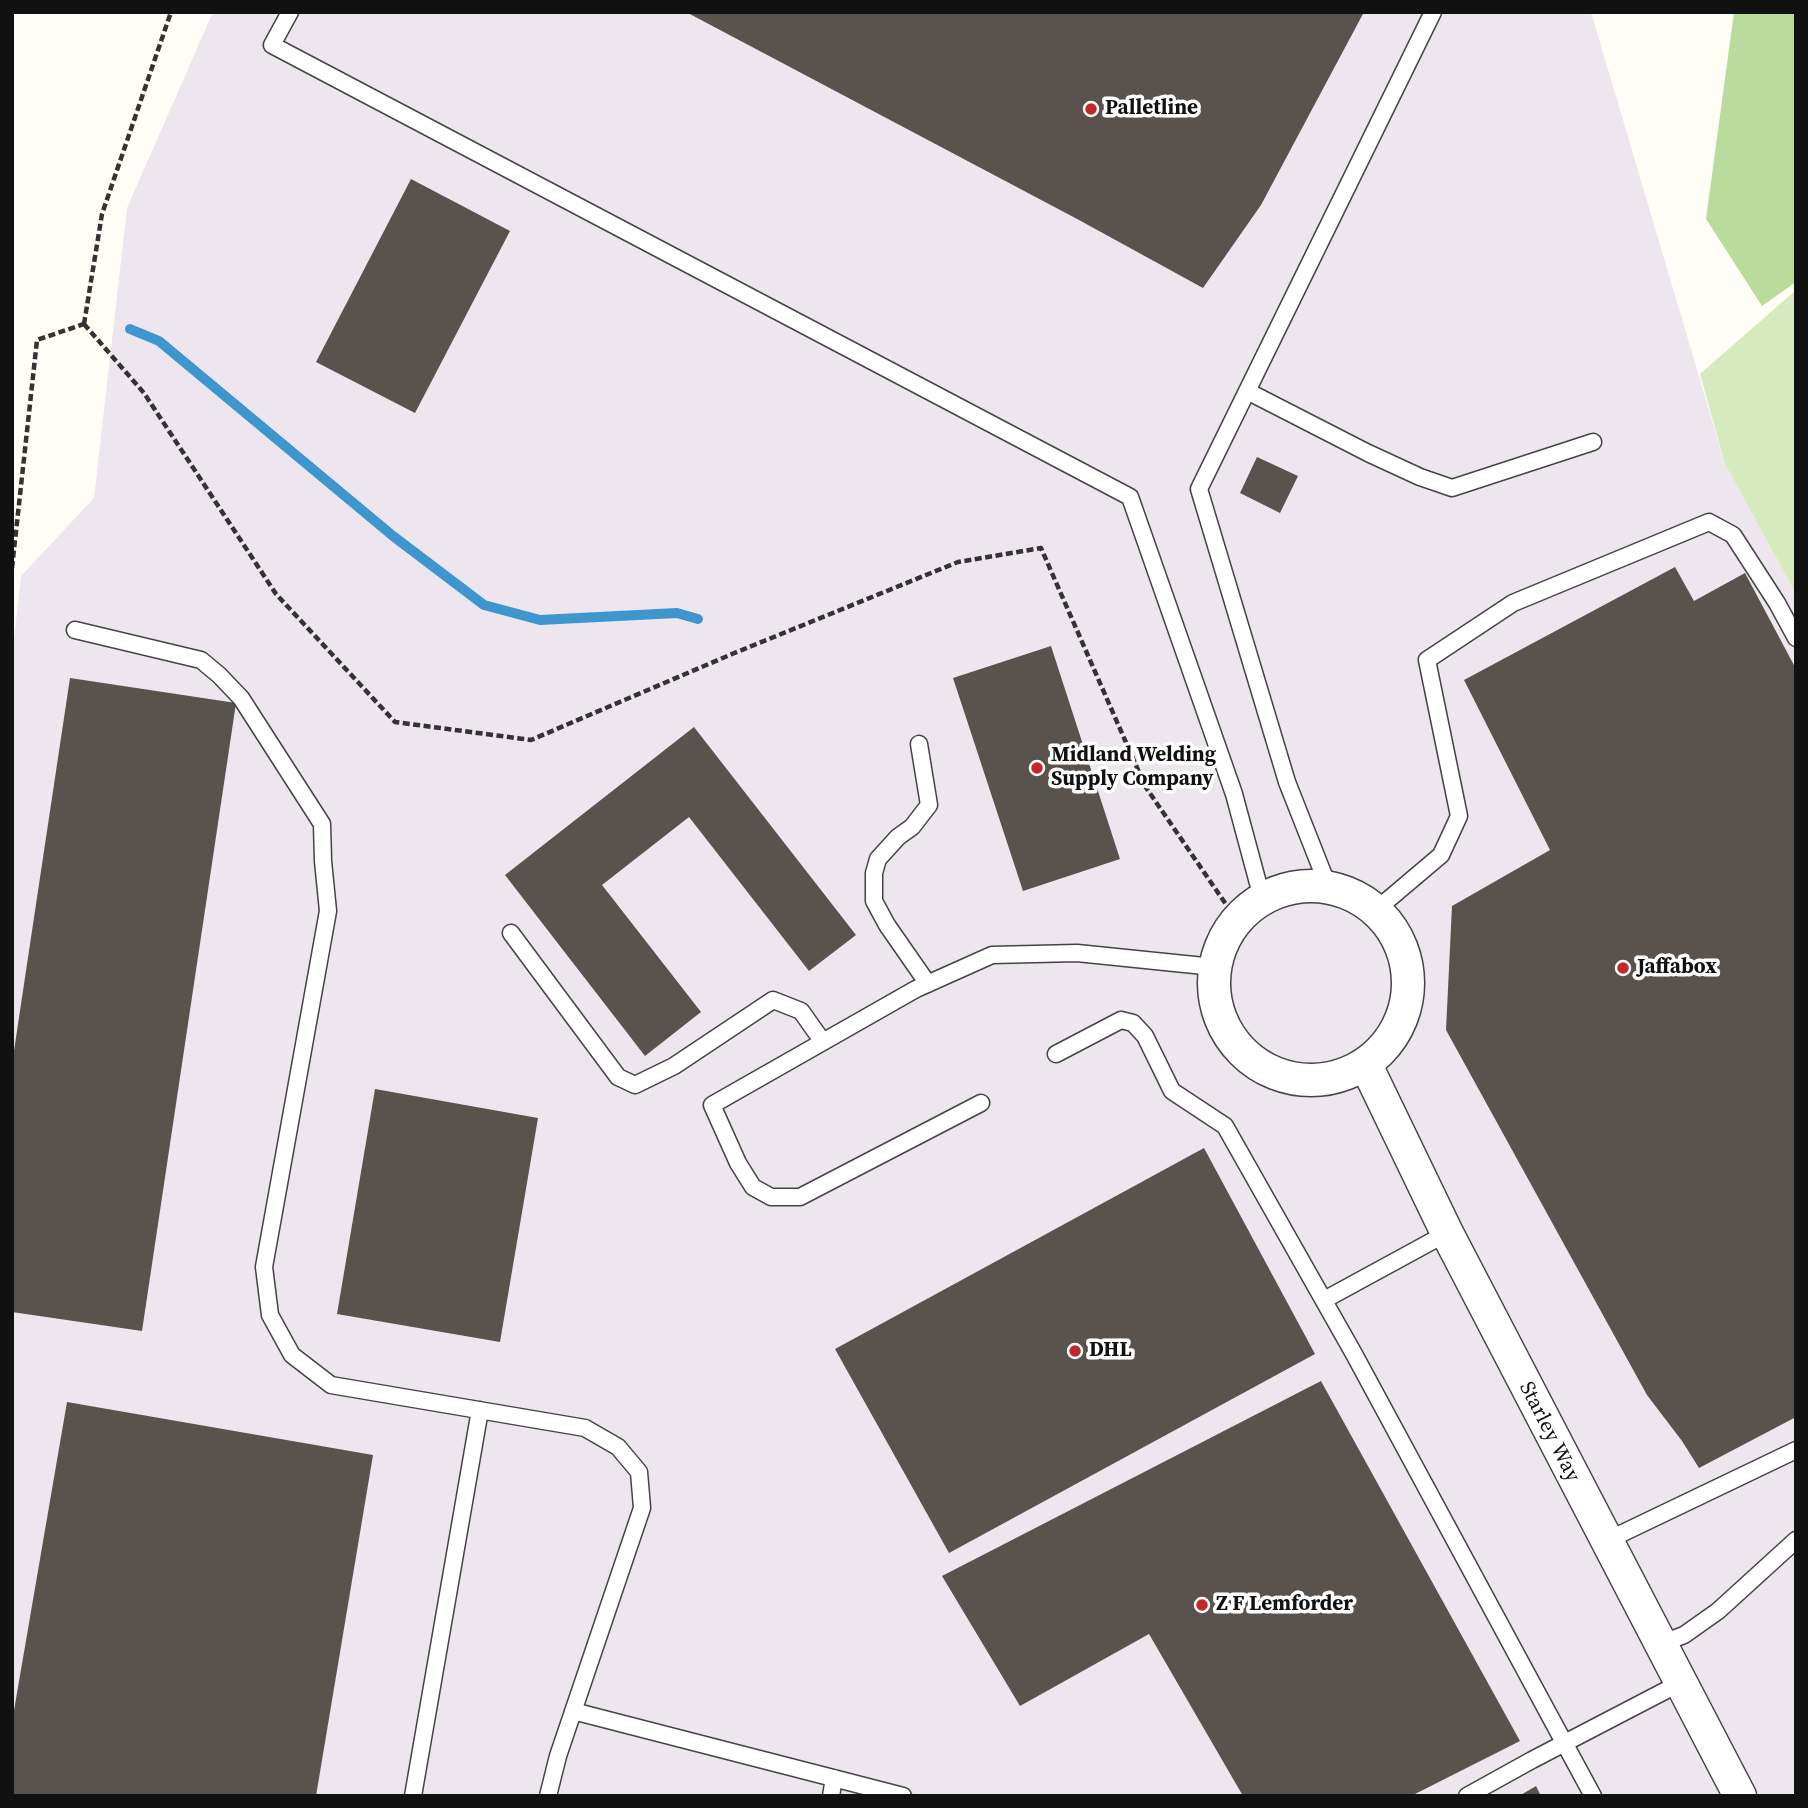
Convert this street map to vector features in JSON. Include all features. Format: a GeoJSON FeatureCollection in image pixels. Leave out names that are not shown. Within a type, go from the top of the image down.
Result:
{"type":"FeatureCollection","features":[{"type":"Feature","properties":{"kind":"street"},"geometry":{"type":"LineString","coordinates":[[1328,886],[1347,892],[1376,910],[1395,933],[1407,965],[1408,999],[1399,1026],[1380,1054],[1366,1065],[1335,1079],[1300,1081],[1280,1076],[1250,1060],[1223,1026],[1213,993],[1214,967],[1225,935],[1236,919],[1262,898],[1293,887],[1328,886]]}},
{"type":"Feature","properties":{"kind":"street","name":"Starley Way"},"geometry":{"type":"LineString","coordinates":[[1366,1065],[1447,1233],[1740,1796]]}},
{"type":"Feature","properties":{"kind":"lane"},"geometry":{"type":"LineString","coordinates":[[290,12],[272,45],[1130,497],[1234,794],[1262,898]]}},
{"type":"Feature","properties":{"kind":"lane"},"geometry":{"type":"LineString","coordinates":[[1328,886],[1287,782],[1199,489],[1433,12]]}},
{"type":"Feature","properties":{"kind":"lane"},"geometry":{"type":"LineString","coordinates":[[1247,391],[1368,453],[1420,477],[1452,488],[1593,442]]}},
{"type":"Feature","properties":{"kind":"lane"},"geometry":{"type":"LineString","coordinates":[[1376,910],[1441,855],[1459,816],[1427,660],[1513,603],[1709,522],[1733,535],[1796,638]]}},
{"type":"Feature","properties":{"kind":"lane"},"geometry":{"type":"LineString","coordinates":[[75,630],[201,660],[242,698],[322,824],[328,911],[264,1267],[270,1315],[292,1355],[331,1385],[585,1428],[618,1447],[639,1472],[642,1508],[558,1756],[548,1796]]}},
{"type":"Feature","properties":{"kind":"lane"},"geometry":{"type":"LineString","coordinates":[[919,744],[929,805],[912,827],[898,837],[878,859],[874,873],[874,901],[887,925],[928,984]]}},
{"type":"Feature","properties":{"kind":"lane"},"geometry":{"type":"LineString","coordinates":[[510,933],[618,1077],[635,1085],[674,1066],[773,1000],[801,1012],[823,1042]]}},
{"type":"Feature","properties":{"kind":"lane"},"geometry":{"type":"LineString","coordinates":[[981,1103],[800,1197],[771,1197],[753,1187],[738,1163],[712,1105],[928,984],[992,956],[1077,954],[1214,967]]}},
{"type":"Feature","properties":{"kind":"lane"},"geometry":{"type":"LineString","coordinates":[[1056,1054],[1121,1020],[1133,1023],[1145,1037],[1172,1091],[1225,1126],[1324,1300],[1593,1796]]}},
{"type":"Feature","properties":{"kind":"lane"},"geometry":{"type":"LineString","coordinates":[[1324,1300],[1447,1233]]}},
{"type":"Feature","properties":{"kind":"lane"},"geometry":{"type":"LineString","coordinates":[[413,1796],[480,1410]]}},
{"type":"Feature","properties":{"kind":"lane"},"geometry":{"type":"LineString","coordinates":[[1606,1542],[1796,1450]]}},
{"type":"Feature","properties":{"kind":"lane"},"geometry":{"type":"LineString","coordinates":[[1660,1644],[1684,1635],[1718,1611],[1796,1540]]}},
{"type":"Feature","properties":{"kind":"lane"},"geometry":{"type":"LineString","coordinates":[[1467,1796],[1681,1683]]}},
{"type":"Feature","properties":{"kind":"lane"},"geometry":{"type":"LineString","coordinates":[[573,1711],[903,1796]]}},
{"type":"Feature","properties":{"kind":"lane"},"geometry":{"type":"LineString","coordinates":[[831,1796],[834,1778]]}},
{"type":"Feature","properties":{"kind":"path"},"geometry":{"type":"LineString","coordinates":[[84,324],[102,214],[171,12]]}},
{"type":"Feature","properties":{"kind":"path"},"geometry":{"type":"LineString","coordinates":[[12,568],[37,340],[84,324]]}},
{"type":"Feature","properties":{"kind":"path"},"geometry":{"type":"LineString","coordinates":[[84,324],[144,393],[276,594],[395,722],[531,740],[958,562],[1041,548],[1145,786],[1236,919]]}},
{"type":"Feature","properties":{"kind":"shaded area"},"geometry":{"type":"Polygon","coordinates":[[[213,12],[1591,12],[1725,464],[1796,594],[1796,1796],[12,1796],[12,658],[21,576],[94,498],[127,208],[213,12]]]}},
{"type":"Feature","properties":{"kind":"green space"},"geometry":{"type":"Polygon","coordinates":[[[1734,12],[1796,12],[1796,282],[1762,306],[1706,219],[1734,12]]]}},
{"type":"Feature","properties":{"kind":"green space"},"geometry":{"type":"Polygon","coordinates":[[[1796,290],[1796,594],[1725,464],[1700,374],[1796,290]]]}},
{"type":"Feature","properties":{"kind":"building","name":"Palletline"},"geometry":{"type":"Polygon","coordinates":[[[686,12],[1364,12],[1261,205],[1203,288],[686,12]]]}},
{"type":"Feature","properties":{"kind":"building"},"geometry":{"type":"Polygon","coordinates":[[[411,179],[510,231],[415,413],[316,362],[411,179]]]}},
{"type":"Feature","properties":{"kind":"building"},"geometry":{"type":"Polygon","coordinates":[[[1257,457],[1298,476],[1280,513],[1240,493],[1257,457]]]}},
{"type":"Feature","properties":{"kind":"building","name":"Jaffabox"},"geometry":{"type":"Polygon","coordinates":[[[1675,567],[1694,601],[1745,573],[1796,669],[1796,1417],[1699,1468],[1647,1395],[1446,1030],[1452,906],[1550,850],[1464,680],[1675,567]]]}},
{"type":"Feature","properties":{"kind":"building","name":"Midland Welding Supply Company"},"geometry":{"type":"Polygon","coordinates":[[[1051,646],[1120,859],[1023,891],[953,678],[1051,646]]]}},
{"type":"Feature","properties":{"kind":"building"},"geometry":{"type":"Polygon","coordinates":[[[70,678],[236,703],[142,1331],[12,1312],[12,1064],[70,678]]]}},
{"type":"Feature","properties":{"kind":"building"},"geometry":{"type":"Polygon","coordinates":[[[694,727],[856,935],[809,971],[689,817],[602,885],[701,1012],[645,1056],[505,875],[694,727]]]}},
{"type":"Feature","properties":{"kind":"building"},"geometry":{"type":"Polygon","coordinates":[[[375,1089],[538,1118],[500,1342],[337,1314],[375,1089]]]}},
{"type":"Feature","properties":{"kind":"building","name":"DHL"},"geometry":{"type":"Polygon","coordinates":[[[1204,1148],[1315,1354],[949,1553],[835,1349],[1204,1148]]]}},
{"type":"Feature","properties":{"kind":"building","name":"Z F Lemforder"},"geometry":{"type":"Polygon","coordinates":[[[1321,1381],[1520,1741],[1411,1796],[1243,1796],[1149,1634],[1020,1706],[942,1576],[1321,1381]]]}},
{"type":"Feature","properties":{"kind":"building"},"geometry":{"type":"Polygon","coordinates":[[[67,1402],[373,1455],[316,1796],[12,1796],[12,1722],[67,1402]]]}},
{"type":"Feature","properties":{"kind":"building"},"geometry":{"type":"Polygon","coordinates":[[[1536,1786],[1541,1796],[1519,1796],[1536,1786]]]}},
{"type":"Feature","properties":{"kind":"waterway"},"geometry":{"type":"LineString","coordinates":[[130,329],[159,341],[393,536],[484,605],[540,620],[677,613],[698,619]]}},
{"type":"Feature","properties":{"kind":"place","name":"Palletline"},"geometry":{"type":"Point","coordinates":[1091,109]}},
{"type":"Feature","properties":{"kind":"place","name":"Midland Welding Supply Company"},"geometry":{"type":"Point","coordinates":[1037,768]}},
{"type":"Feature","properties":{"kind":"place","name":"Jaffabox"},"geometry":{"type":"Point","coordinates":[1623,968]}},
{"type":"Feature","properties":{"kind":"place","name":"DHL"},"geometry":{"type":"Point","coordinates":[1075,1351]}},
{"type":"Feature","properties":{"kind":"place","name":"Z F Lemforder"},"geometry":{"type":"Point","coordinates":[1202,1605]}}]}
